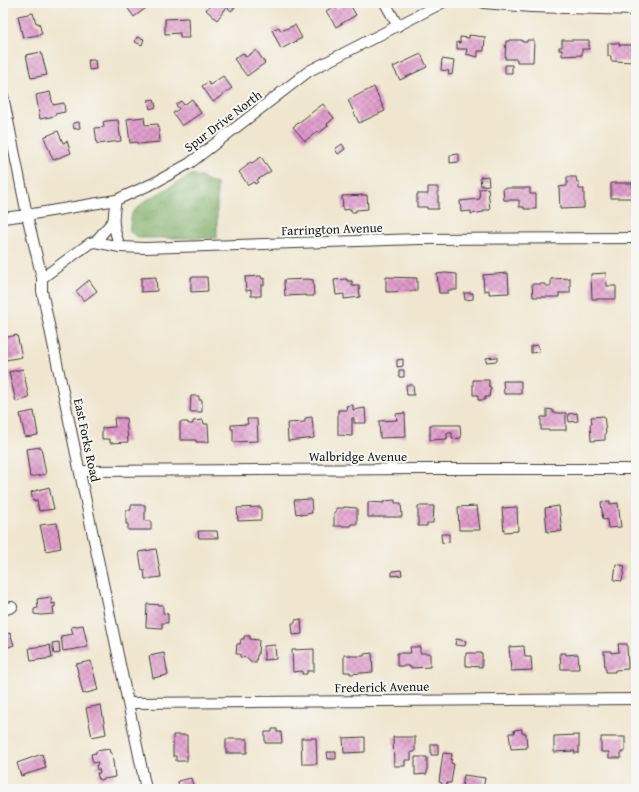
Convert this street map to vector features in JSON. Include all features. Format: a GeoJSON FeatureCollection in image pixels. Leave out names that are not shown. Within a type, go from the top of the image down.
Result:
{"type":"FeatureCollection","features":[{"type":"Feature","properties":{"kind":"street"},"geometry":{"type":"LineString","coordinates":[[386,3],[398,26]]}},
{"type":"Feature","properties":{"kind":"street","name":"Spur Drive North"},"geometry":{"type":"LineString","coordinates":[[3,218],[116,200],[156,182],[190,163],[309,71],[442,3]]}},
{"type":"Feature","properties":{"kind":"street"},"geometry":{"type":"LineString","coordinates":[[484,3],[531,7],[636,10]]}},
{"type":"Feature","properties":{"kind":"street","name":"East Forks Road"},"geometry":{"type":"LineString","coordinates":[[3,96],[27,215],[42,278],[42,290],[81,471],[146,789]]}},
{"type":"Feature","properties":{"kind":"street"},"geometry":{"type":"LineString","coordinates":[[116,200],[113,221],[114,230],[120,247]]}},
{"type":"Feature","properties":{"kind":"street"},"geometry":{"type":"LineString","coordinates":[[42,278],[86,245],[95,242],[113,221]]}},
{"type":"Feature","properties":{"kind":"street","name":"Farrington Avenue"},"geometry":{"type":"LineString","coordinates":[[95,242],[120,247],[145,248],[419,239],[636,238]]}},
{"type":"Feature","properties":{"kind":"street","name":"Walbridge Avenue"},"geometry":{"type":"LineString","coordinates":[[81,471],[636,469]]}},
{"type":"Feature","properties":{"kind":"street","name":"Frederick Avenue"},"geometry":{"type":"LineString","coordinates":[[128,703],[471,699],[636,699]]}},
{"type":"Feature","properties":{"kind":"green space"},"geometry":{"type":"Polygon","coordinates":[[[193,174],[217,184],[217,238],[139,238],[129,231],[132,213],[145,201],[193,174]]]}},
{"type":"Feature","properties":{"kind":"building"},"geometry":{"type":"Polygon","coordinates":[[[124,3],[142,3],[146,8],[134,17],[124,3]]]}},
{"type":"Feature","properties":{"kind":"building"},"geometry":{"type":"Polygon","coordinates":[[[212,3],[240,3],[231,11],[227,7],[217,20],[206,10],[212,3]]]}},
{"type":"Feature","properties":{"kind":"building"},"geometry":{"type":"Polygon","coordinates":[[[346,3],[349,3],[356,15],[336,27],[326,11],[334,6],[336,9],[346,3]]]}},
{"type":"Feature","properties":{"kind":"building"},"geometry":{"type":"Polygon","coordinates":[[[33,13],[36,23],[39,23],[42,34],[23,38],[18,16],[33,13]]]}},
{"type":"Feature","properties":{"kind":"building"},"geometry":{"type":"Polygon","coordinates":[[[188,18],[189,38],[180,38],[180,33],[165,34],[165,19],[188,18]]]}},
{"type":"Feature","properties":{"kind":"building"},"geometry":{"type":"Polygon","coordinates":[[[295,25],[302,38],[281,49],[272,30],[279,27],[281,31],[295,25]]]}},
{"type":"Feature","properties":{"kind":"building"},"geometry":{"type":"Polygon","coordinates":[[[469,35],[485,37],[484,51],[478,51],[478,57],[466,54],[467,49],[457,49],[457,42],[460,43],[460,37],[469,38],[469,35]]]}},
{"type":"Feature","properties":{"kind":"building"},"geometry":{"type":"Polygon","coordinates":[[[137,37],[144,39],[142,45],[135,42],[137,37]]]}},
{"type":"Feature","properties":{"kind":"building"},"geometry":{"type":"Polygon","coordinates":[[[522,40],[522,42],[527,42],[527,40],[534,40],[533,62],[517,62],[517,59],[505,59],[506,41],[522,40]]]}},
{"type":"Feature","properties":{"kind":"building"},"geometry":{"type":"Polygon","coordinates":[[[562,40],[589,40],[589,49],[582,49],[582,55],[562,56],[562,50],[559,50],[559,47],[562,47],[562,40]]]}},
{"type":"Feature","properties":{"kind":"building"},"geometry":{"type":"Polygon","coordinates":[[[608,43],[619,43],[619,45],[636,45],[636,62],[611,61],[611,56],[608,56],[608,43]]]}},
{"type":"Feature","properties":{"kind":"building"},"geometry":{"type":"Polygon","coordinates":[[[256,50],[265,63],[247,76],[234,59],[243,53],[246,57],[256,50]]]}},
{"type":"Feature","properties":{"kind":"building"},"geometry":{"type":"Polygon","coordinates":[[[41,52],[47,75],[31,78],[26,55],[41,52]]]}},
{"type":"Feature","properties":{"kind":"building"},"geometry":{"type":"Polygon","coordinates":[[[421,54],[427,67],[400,80],[393,67],[421,54]]]}},
{"type":"Feature","properties":{"kind":"building"},"geometry":{"type":"Polygon","coordinates":[[[442,59],[454,61],[452,75],[448,74],[449,71],[441,70],[442,59]]]}},
{"type":"Feature","properties":{"kind":"building"},"geometry":{"type":"Polygon","coordinates":[[[88,60],[95,60],[96,69],[89,70],[88,60]]]}},
{"type":"Feature","properties":{"kind":"building"},"geometry":{"type":"Polygon","coordinates":[[[505,65],[512,65],[512,73],[505,73],[505,65]]]}},
{"type":"Feature","properties":{"kind":"building"},"geometry":{"type":"Polygon","coordinates":[[[223,76],[232,88],[213,102],[202,86],[208,82],[210,85],[223,76]]]}},
{"type":"Feature","properties":{"kind":"building"},"geometry":{"type":"Polygon","coordinates":[[[374,87],[385,111],[359,123],[348,100],[374,87]]]}},
{"type":"Feature","properties":{"kind":"building"},"geometry":{"type":"Polygon","coordinates":[[[50,92],[53,105],[64,103],[65,112],[40,119],[36,95],[50,92]]]}},
{"type":"Feature","properties":{"kind":"building"},"geometry":{"type":"Polygon","coordinates":[[[154,99],[156,107],[150,109],[148,100],[154,99]]]}},
{"type":"Feature","properties":{"kind":"building"},"geometry":{"type":"Polygon","coordinates":[[[192,99],[201,113],[182,126],[173,113],[179,109],[176,105],[181,101],[184,105],[192,99]]]}},
{"type":"Feature","properties":{"kind":"building"},"geometry":{"type":"Polygon","coordinates":[[[323,104],[334,118],[327,124],[328,126],[319,133],[318,131],[305,141],[293,127],[323,104]]]}},
{"type":"Feature","properties":{"kind":"building"},"geometry":{"type":"Polygon","coordinates":[[[144,117],[145,125],[158,124],[160,142],[138,144],[137,142],[130,143],[127,119],[144,117]]]}},
{"type":"Feature","properties":{"kind":"building"},"geometry":{"type":"Polygon","coordinates":[[[118,120],[121,141],[97,144],[95,128],[104,127],[103,122],[118,120]]]}},
{"type":"Feature","properties":{"kind":"building"},"geometry":{"type":"Polygon","coordinates":[[[79,122],[80,128],[74,129],[73,123],[79,122]]]}},
{"type":"Feature","properties":{"kind":"building"},"geometry":{"type":"Polygon","coordinates":[[[58,131],[63,143],[67,141],[71,153],[53,160],[44,137],[58,131]]]}},
{"type":"Feature","properties":{"kind":"building"},"geometry":{"type":"Polygon","coordinates":[[[342,144],[345,149],[338,154],[335,149],[342,144]]]}},
{"type":"Feature","properties":{"kind":"building"},"geometry":{"type":"Polygon","coordinates":[[[459,154],[459,162],[450,163],[450,155],[459,154]]]}},
{"type":"Feature","properties":{"kind":"building"},"geometry":{"type":"Polygon","coordinates":[[[261,157],[271,171],[257,180],[258,182],[255,184],[254,182],[248,185],[239,172],[248,165],[247,164],[252,163],[261,157]]]}},
{"type":"Feature","properties":{"kind":"building"},"geometry":{"type":"Polygon","coordinates":[[[488,176],[489,185],[481,186],[480,177],[488,176]]]}},
{"type":"Feature","properties":{"kind":"building"},"geometry":{"type":"Polygon","coordinates":[[[567,177],[576,177],[577,182],[579,182],[579,189],[584,189],[584,208],[560,209],[559,187],[567,186],[567,177]]]}},
{"type":"Feature","properties":{"kind":"building"},"geometry":{"type":"Polygon","coordinates":[[[611,183],[633,183],[632,188],[636,188],[636,200],[632,200],[632,198],[611,198],[611,183]]]}},
{"type":"Feature","properties":{"kind":"building"},"geometry":{"type":"Polygon","coordinates":[[[428,187],[438,187],[438,209],[417,207],[417,194],[428,194],[428,187]]]}},
{"type":"Feature","properties":{"kind":"building"},"geometry":{"type":"Polygon","coordinates":[[[488,188],[490,210],[484,210],[484,212],[471,214],[471,211],[461,212],[460,201],[480,199],[479,189],[488,188]]]}},
{"type":"Feature","properties":{"kind":"building"},"geometry":{"type":"Polygon","coordinates":[[[503,188],[530,188],[530,194],[536,194],[536,209],[524,209],[524,207],[519,207],[519,200],[504,200],[503,188]]]}},
{"type":"Feature","properties":{"kind":"building"},"geometry":{"type":"Polygon","coordinates":[[[367,195],[368,209],[356,210],[356,212],[351,212],[351,209],[343,210],[342,196],[367,195]]]}},
{"type":"Feature","properties":{"kind":"building"},"geometry":{"type":"Polygon","coordinates":[[[508,273],[509,293],[489,294],[489,290],[484,291],[483,275],[508,273]]]}},
{"type":"Feature","properties":{"kind":"building"},"geometry":{"type":"Polygon","coordinates":[[[606,273],[607,286],[616,286],[616,299],[592,299],[591,274],[606,273]]]}},
{"type":"Feature","properties":{"kind":"building"},"geometry":{"type":"Polygon","coordinates":[[[437,274],[457,274],[457,290],[448,290],[448,293],[439,293],[437,274]]]}},
{"type":"Feature","properties":{"kind":"building"},"geometry":{"type":"Polygon","coordinates":[[[261,276],[262,279],[264,278],[264,285],[261,285],[261,296],[251,296],[251,290],[246,291],[245,277],[261,276]]]}},
{"type":"Feature","properties":{"kind":"building"},"geometry":{"type":"Polygon","coordinates":[[[156,277],[157,291],[141,292],[141,278],[156,277]]]}},
{"type":"Feature","properties":{"kind":"building"},"geometry":{"type":"Polygon","coordinates":[[[191,277],[207,277],[208,291],[191,292],[191,277]]]}},
{"type":"Feature","properties":{"kind":"building"},"geometry":{"type":"Polygon","coordinates":[[[386,277],[417,278],[417,291],[386,292],[386,277]]]}},
{"type":"Feature","properties":{"kind":"building"},"geometry":{"type":"Polygon","coordinates":[[[570,278],[570,293],[559,293],[559,297],[533,297],[532,284],[545,284],[545,286],[551,286],[551,279],[570,278]]]}},
{"type":"Feature","properties":{"kind":"building"},"geometry":{"type":"Polygon","coordinates":[[[347,279],[347,281],[352,281],[352,286],[359,286],[360,297],[344,299],[344,294],[336,295],[334,280],[347,279]]]}},
{"type":"Feature","properties":{"kind":"building"},"geometry":{"type":"Polygon","coordinates":[[[89,280],[97,291],[84,301],[76,291],[89,280]]]}},
{"type":"Feature","properties":{"kind":"building"},"geometry":{"type":"Polygon","coordinates":[[[284,280],[313,280],[314,296],[285,296],[284,280]]]}},
{"type":"Feature","properties":{"kind":"building"},"geometry":{"type":"Polygon","coordinates":[[[464,293],[473,293],[473,299],[465,300],[464,293]]]}},
{"type":"Feature","properties":{"kind":"building"},"geometry":{"type":"Polygon","coordinates":[[[17,335],[22,357],[6,360],[3,352],[3,338],[17,335]]]}},
{"type":"Feature","properties":{"kind":"building"},"geometry":{"type":"Polygon","coordinates":[[[538,345],[539,352],[531,353],[531,346],[538,345]]]}},
{"type":"Feature","properties":{"kind":"building"},"geometry":{"type":"Polygon","coordinates":[[[497,357],[497,361],[486,362],[486,358],[497,357]]]}},
{"type":"Feature","properties":{"kind":"building"},"geometry":{"type":"Polygon","coordinates":[[[403,359],[403,366],[397,367],[397,360],[403,359]]]}},
{"type":"Feature","properties":{"kind":"building"},"geometry":{"type":"Polygon","coordinates":[[[23,369],[29,398],[16,402],[9,372],[23,369]]]}},
{"type":"Feature","properties":{"kind":"building"},"geometry":{"type":"Polygon","coordinates":[[[399,370],[404,370],[404,377],[399,377],[399,370]]]}},
{"type":"Feature","properties":{"kind":"building"},"geometry":{"type":"Polygon","coordinates":[[[473,380],[489,380],[489,387],[491,387],[491,390],[489,397],[485,397],[485,400],[478,400],[478,395],[473,395],[473,380]]]}},
{"type":"Feature","properties":{"kind":"building"},"geometry":{"type":"Polygon","coordinates":[[[503,381],[521,381],[521,394],[504,394],[503,381]]]}},
{"type":"Feature","properties":{"kind":"building"},"geometry":{"type":"Polygon","coordinates":[[[406,385],[413,385],[414,395],[407,395],[406,385]]]}},
{"type":"Feature","properties":{"kind":"building"},"geometry":{"type":"Polygon","coordinates":[[[191,396],[199,396],[199,400],[202,400],[202,412],[190,412],[191,396]]]}},
{"type":"Feature","properties":{"kind":"building"},"geometry":{"type":"Polygon","coordinates":[[[353,405],[353,410],[365,408],[366,423],[354,423],[354,418],[352,418],[352,436],[338,435],[338,410],[347,410],[346,406],[353,405]]]}},
{"type":"Feature","properties":{"kind":"building"},"geometry":{"type":"Polygon","coordinates":[[[547,409],[553,410],[553,413],[566,413],[566,430],[541,430],[541,417],[547,417],[547,409]]]}},
{"type":"Feature","properties":{"kind":"building"},"geometry":{"type":"Polygon","coordinates":[[[34,411],[38,435],[25,437],[20,414],[34,411]]]}},
{"type":"Feature","properties":{"kind":"building"},"geometry":{"type":"Polygon","coordinates":[[[405,413],[406,437],[380,438],[379,421],[397,420],[396,414],[405,413]]]}},
{"type":"Feature","properties":{"kind":"building"},"geometry":{"type":"Polygon","coordinates":[[[577,413],[578,421],[569,422],[568,414],[577,413]]]}},
{"type":"Feature","properties":{"kind":"building"},"geometry":{"type":"Polygon","coordinates":[[[604,416],[606,433],[605,440],[591,441],[591,417],[604,416]]]}},
{"type":"Feature","properties":{"kind":"building"},"geometry":{"type":"Polygon","coordinates":[[[312,417],[314,438],[288,441],[287,423],[305,422],[305,418],[312,417]]]}},
{"type":"Feature","properties":{"kind":"building"},"geometry":{"type":"Polygon","coordinates":[[[114,418],[126,418],[128,442],[110,443],[110,439],[102,439],[102,428],[115,427],[114,418]]]}},
{"type":"Feature","properties":{"kind":"building"},"geometry":{"type":"Polygon","coordinates":[[[247,419],[257,419],[258,441],[233,442],[233,429],[231,429],[231,425],[248,424],[247,419]]]}},
{"type":"Feature","properties":{"kind":"building"},"geometry":{"type":"Polygon","coordinates":[[[203,420],[204,424],[208,424],[209,442],[180,440],[180,422],[188,422],[188,424],[193,424],[193,421],[203,420]]]}},
{"type":"Feature","properties":{"kind":"building"},"geometry":{"type":"Polygon","coordinates":[[[430,425],[460,425],[461,438],[452,439],[452,433],[447,433],[447,439],[430,440],[430,425]]]}},
{"type":"Feature","properties":{"kind":"building"},"geometry":{"type":"Polygon","coordinates":[[[41,447],[46,474],[30,477],[26,449],[41,447]]]}},
{"type":"Feature","properties":{"kind":"building"},"geometry":{"type":"Polygon","coordinates":[[[49,487],[54,509],[39,511],[37,500],[33,501],[31,492],[49,487]]]}},
{"type":"Feature","properties":{"kind":"building"},"geometry":{"type":"Polygon","coordinates":[[[311,499],[312,513],[301,515],[301,513],[296,514],[294,500],[311,499]]]}},
{"type":"Feature","properties":{"kind":"building"},"geometry":{"type":"Polygon","coordinates":[[[395,500],[395,503],[401,503],[402,517],[368,517],[368,502],[384,503],[384,501],[395,500]]]}},
{"type":"Feature","properties":{"kind":"building"},"geometry":{"type":"Polygon","coordinates":[[[610,501],[610,504],[618,503],[621,527],[608,528],[607,519],[603,520],[601,502],[610,501]]]}},
{"type":"Feature","properties":{"kind":"building"},"geometry":{"type":"Polygon","coordinates":[[[131,505],[145,505],[145,521],[151,521],[151,530],[128,530],[128,524],[126,524],[126,510],[131,510],[131,505]]]}},
{"type":"Feature","properties":{"kind":"building"},"geometry":{"type":"Polygon","coordinates":[[[418,506],[434,506],[433,523],[427,523],[427,526],[418,526],[418,506]]]}},
{"type":"Feature","properties":{"kind":"building"},"geometry":{"type":"Polygon","coordinates":[[[477,506],[480,530],[459,530],[458,507],[477,506]]]}},
{"type":"Feature","properties":{"kind":"building"},"geometry":{"type":"Polygon","coordinates":[[[559,506],[562,531],[547,532],[545,508],[559,506]]]}},
{"type":"Feature","properties":{"kind":"building"},"geometry":{"type":"Polygon","coordinates":[[[261,507],[261,520],[238,521],[237,508],[261,507]]]}},
{"type":"Feature","properties":{"kind":"building"},"geometry":{"type":"Polygon","coordinates":[[[517,507],[518,531],[504,532],[502,508],[517,507]]]}},
{"type":"Feature","properties":{"kind":"building"},"geometry":{"type":"Polygon","coordinates":[[[336,508],[357,508],[357,524],[351,524],[351,526],[334,526],[334,512],[336,512],[336,508]]]}},
{"type":"Feature","properties":{"kind":"building"},"geometry":{"type":"Polygon","coordinates":[[[57,523],[61,548],[46,551],[40,525],[57,523]]]}},
{"type":"Feature","properties":{"kind":"building"},"geometry":{"type":"Polygon","coordinates":[[[198,531],[217,531],[218,538],[199,538],[198,531]]]}},
{"type":"Feature","properties":{"kind":"building"},"geometry":{"type":"Polygon","coordinates":[[[441,534],[449,534],[449,542],[442,543],[441,534]]]}},
{"type":"Feature","properties":{"kind":"building"},"geometry":{"type":"Polygon","coordinates":[[[156,549],[161,577],[145,579],[139,552],[156,549]]]}},
{"type":"Feature","properties":{"kind":"building"},"geometry":{"type":"Polygon","coordinates":[[[616,564],[625,566],[622,581],[614,580],[616,564]]]}},
{"type":"Feature","properties":{"kind":"building"},"geometry":{"type":"Polygon","coordinates":[[[401,570],[402,575],[392,576],[392,571],[401,570]]]}},
{"type":"Feature","properties":{"kind":"building"},"geometry":{"type":"Polygon","coordinates":[[[51,597],[52,604],[55,603],[55,607],[53,607],[54,614],[34,614],[34,609],[38,608],[37,599],[51,597]]]}},
{"type":"Feature","properties":{"kind":"building"},"geometry":{"type":"Polygon","coordinates":[[[147,604],[163,605],[163,613],[168,614],[168,623],[162,623],[162,628],[146,627],[147,604]]]}},
{"type":"Feature","properties":{"kind":"building"},"geometry":{"type":"Polygon","coordinates":[[[301,619],[302,634],[293,635],[292,623],[295,623],[295,620],[301,619]]]}},
{"type":"Feature","properties":{"kind":"building"},"geometry":{"type":"Polygon","coordinates":[[[83,625],[88,647],[63,651],[61,636],[73,634],[71,627],[83,625]]]}},
{"type":"Feature","properties":{"kind":"building"},"geometry":{"type":"Polygon","coordinates":[[[10,633],[14,645],[3,649],[3,636],[10,633]]]}},
{"type":"Feature","properties":{"kind":"building"},"geometry":{"type":"Polygon","coordinates":[[[244,636],[250,636],[250,639],[259,640],[256,662],[250,662],[248,658],[240,657],[240,654],[236,654],[237,644],[240,644],[241,639],[244,639],[244,636]]]}},
{"type":"Feature","properties":{"kind":"building"},"geometry":{"type":"Polygon","coordinates":[[[456,639],[466,641],[465,646],[455,645],[456,639]]]}},
{"type":"Feature","properties":{"kind":"building"},"geometry":{"type":"Polygon","coordinates":[[[59,642],[60,653],[54,654],[52,643],[59,642]]]}},
{"type":"Feature","properties":{"kind":"building"},"geometry":{"type":"Polygon","coordinates":[[[618,644],[627,644],[628,669],[615,670],[615,672],[606,672],[604,651],[611,651],[611,653],[619,652],[618,644]]]}},
{"type":"Feature","properties":{"kind":"building"},"geometry":{"type":"Polygon","coordinates":[[[50,645],[52,658],[31,661],[29,648],[50,645]]]}},
{"type":"Feature","properties":{"kind":"building"},"geometry":{"type":"Polygon","coordinates":[[[275,645],[276,659],[264,660],[264,646],[275,645]]]}},
{"type":"Feature","properties":{"kind":"building"},"geometry":{"type":"Polygon","coordinates":[[[524,646],[525,657],[531,657],[532,670],[511,671],[509,647],[524,646]]]}},
{"type":"Feature","properties":{"kind":"building"},"geometry":{"type":"Polygon","coordinates":[[[410,647],[420,647],[420,653],[430,653],[430,667],[410,668],[410,666],[397,666],[397,653],[411,653],[410,647]]]}},
{"type":"Feature","properties":{"kind":"building"},"geometry":{"type":"Polygon","coordinates":[[[314,649],[314,671],[307,671],[307,674],[302,674],[302,671],[293,672],[292,650],[314,649]]]}},
{"type":"Feature","properties":{"kind":"building"},"geometry":{"type":"Polygon","coordinates":[[[164,653],[168,675],[153,678],[149,656],[164,653]]]}},
{"type":"Feature","properties":{"kind":"building"},"geometry":{"type":"Polygon","coordinates":[[[372,653],[373,672],[350,674],[350,672],[344,672],[344,655],[364,656],[364,654],[372,653]]]}},
{"type":"Feature","properties":{"kind":"building"},"geometry":{"type":"Polygon","coordinates":[[[466,653],[482,653],[482,667],[466,666],[466,653]]]}},
{"type":"Feature","properties":{"kind":"building"},"geometry":{"type":"Polygon","coordinates":[[[560,653],[566,653],[566,655],[578,654],[579,669],[561,669],[560,653]]]}},
{"type":"Feature","properties":{"kind":"building"},"geometry":{"type":"Polygon","coordinates":[[[91,661],[98,690],[83,694],[76,664],[91,661]]]}},
{"type":"Feature","properties":{"kind":"building"},"geometry":{"type":"Polygon","coordinates":[[[101,705],[106,734],[92,737],[86,708],[101,705]]]}},
{"type":"Feature","properties":{"kind":"building"},"geometry":{"type":"Polygon","coordinates":[[[272,729],[277,729],[277,732],[281,732],[282,743],[265,743],[265,732],[272,732],[272,729]]]}},
{"type":"Feature","properties":{"kind":"building"},"geometry":{"type":"Polygon","coordinates":[[[522,729],[522,733],[526,733],[527,748],[511,749],[509,733],[515,733],[514,730],[522,729]]]}},
{"type":"Feature","properties":{"kind":"building"},"geometry":{"type":"Polygon","coordinates":[[[173,735],[187,735],[187,761],[176,761],[176,756],[173,756],[173,735]]]}},
{"type":"Feature","properties":{"kind":"building"},"geometry":{"type":"Polygon","coordinates":[[[579,735],[579,753],[574,753],[575,751],[554,752],[554,736],[579,735]]]}},
{"type":"Feature","properties":{"kind":"building"},"geometry":{"type":"Polygon","coordinates":[[[365,737],[365,752],[344,753],[343,738],[365,737]]]}},
{"type":"Feature","properties":{"kind":"building"},"geometry":{"type":"Polygon","coordinates":[[[393,737],[415,737],[415,752],[411,752],[411,760],[405,760],[405,766],[394,766],[393,737]]]}},
{"type":"Feature","properties":{"kind":"building"},"geometry":{"type":"Polygon","coordinates":[[[601,737],[625,737],[625,752],[621,752],[621,758],[609,758],[609,752],[601,752],[601,737]]]}},
{"type":"Feature","properties":{"kind":"building"},"geometry":{"type":"Polygon","coordinates":[[[301,738],[316,738],[317,764],[302,764],[301,738]]]}},
{"type":"Feature","properties":{"kind":"building"},"geometry":{"type":"Polygon","coordinates":[[[226,739],[247,739],[247,753],[226,753],[226,739]]]}},
{"type":"Feature","properties":{"kind":"building"},"geometry":{"type":"Polygon","coordinates":[[[431,744],[438,744],[438,755],[431,755],[431,744]]]}},
{"type":"Feature","properties":{"kind":"building"},"geometry":{"type":"Polygon","coordinates":[[[109,749],[110,753],[112,753],[115,777],[99,780],[97,773],[100,773],[99,769],[97,770],[96,765],[98,765],[98,762],[93,763],[91,754],[96,753],[96,751],[109,749]]]}},
{"type":"Feature","properties":{"kind":"building"},"geometry":{"type":"Polygon","coordinates":[[[327,752],[336,752],[336,759],[328,759],[327,752]]]}},
{"type":"Feature","properties":{"kind":"building"},"geometry":{"type":"Polygon","coordinates":[[[443,753],[452,754],[451,763],[454,764],[451,783],[447,783],[446,787],[441,787],[442,783],[439,782],[443,753]]]}},
{"type":"Feature","properties":{"kind":"building"},"geometry":{"type":"Polygon","coordinates":[[[42,754],[46,768],[21,776],[17,763],[42,754]]]}},
{"type":"Feature","properties":{"kind":"building"},"geometry":{"type":"Polygon","coordinates":[[[415,757],[427,757],[427,774],[415,775],[415,757]]]}},
{"type":"Feature","properties":{"kind":"building"},"geometry":{"type":"Polygon","coordinates":[[[464,775],[485,778],[483,789],[462,787],[464,775]]]}},
{"type":"Feature","properties":{"kind":"building"},"geometry":{"type":"Polygon","coordinates":[[[191,778],[194,789],[179,789],[178,781],[191,778]]]}}]}
